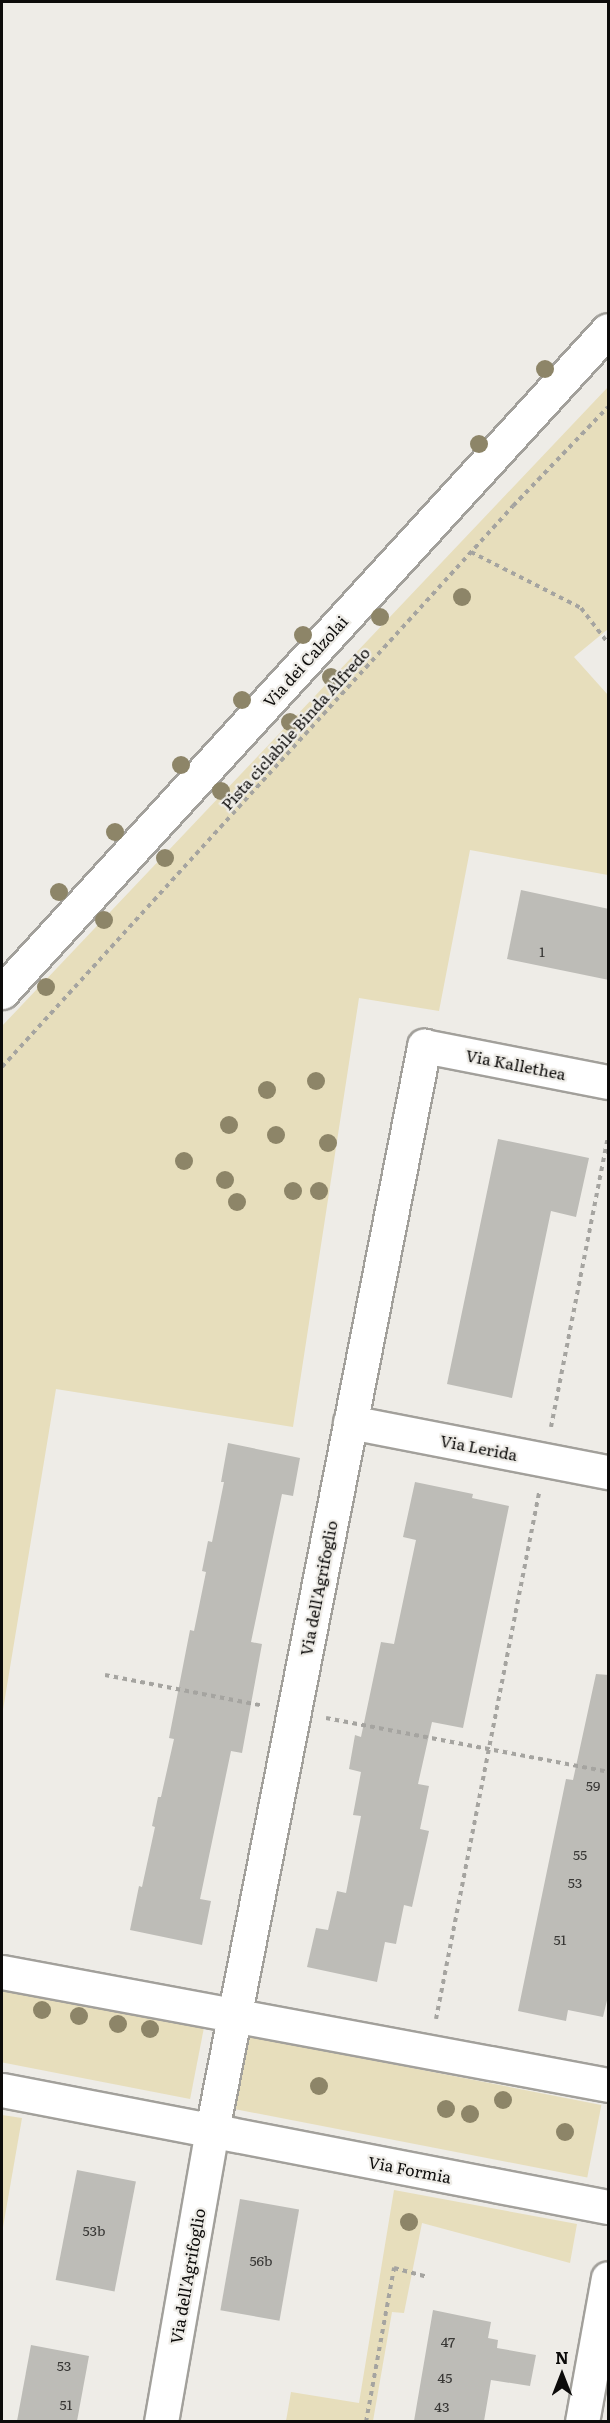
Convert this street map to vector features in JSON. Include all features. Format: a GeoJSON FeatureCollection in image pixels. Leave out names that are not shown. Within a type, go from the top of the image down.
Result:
{"type":"FeatureCollection","features":[{"type":"Feature","properties":{"kind":"street","name":"Via dei Calzolai"},"geometry":{"type":"LineString","coordinates":[[2,992],[609,330]]}},
{"type":"Feature","properties":{"kind":"street","name":"Via Kallethea"},"geometry":{"type":"LineString","coordinates":[[423,1046],[609,1082]]}},
{"type":"Feature","properties":{"kind":"street","name":"Via dell'Agrifoglio"},"geometry":{"type":"LineString","coordinates":[[161,2421],[212,2130],[423,1046]]}},
{"type":"Feature","properties":{"kind":"street","name":"Via Lerida"},"geometry":{"type":"LineString","coordinates":[[350,1422],[609,1472]]}},
{"type":"Feature","properties":{"kind":"street"},"geometry":{"type":"LineString","coordinates":[[2,1972],[609,2085]]}},
{"type":"Feature","properties":{"kind":"street"},"geometry":{"type":"LineString","coordinates":[[2,2090],[212,2130]]}},
{"type":"Feature","properties":{"kind":"street","name":"Via Formia"},"geometry":{"type":"LineString","coordinates":[[212,2130],[609,2207]]}},
{"type":"Feature","properties":{"kind":"street"},"geometry":{"type":"LineString","coordinates":[[582,2421],[609,2277]]}},
{"type":"Feature","properties":{"kind":"path","name":"Pista ciclabile Binda Alfredo"},"geometry":{"type":"LineString","coordinates":[[2,1067],[471,552],[609,407]]}},
{"type":"Feature","properties":{"kind":"path"},"geometry":{"type":"LineString","coordinates":[[471,552],[581,608],[609,643]]}},
{"type":"Feature","properties":{"kind":"path"},"geometry":{"type":"LineString","coordinates":[[429,2052],[609,1136]]}},
{"type":"Feature","properties":{"kind":"path"},"geometry":{"type":"LineString","coordinates":[[105,1675],[609,1772]]}},
{"type":"Feature","properties":{"kind":"path"},"geometry":{"type":"LineString","coordinates":[[366,2421],[394,2268],[427,2277]]}},
{"type":"Feature","properties":{"kind":"shaded area"},"geometry":{"type":"Polygon","coordinates":[[[608,387],[608,629],[574,657],[608,695],[608,875],[470,850],[439,1011],[359,998],[293,1427],[56,1389],[2,1716],[2,1026],[608,387]]]}},
{"type":"Feature","properties":{"kind":"shaded area"},"geometry":{"type":"Polygon","coordinates":[[[2,1987],[204,2026],[190,2099],[2,2062],[2,1987]]]}},
{"type":"Feature","properties":{"kind":"shaded area"},"geometry":{"type":"Polygon","coordinates":[[[247,2036],[601,2105],[587,2178],[233,2109],[247,2036]]]}},
{"type":"Feature","properties":{"kind":"shaded area"},"geometry":{"type":"Polygon","coordinates":[[[2,2115],[22,2118],[2,2233],[2,2115]]]}},
{"type":"Feature","properties":{"kind":"shaded area"},"geometry":{"type":"Polygon","coordinates":[[[394,2190],[577,2224],[570,2263],[422,2223],[404,2313],[392,2312],[373,2421],[286,2421],[291,2392],[359,2403],[394,2190]]]}},
{"type":"Feature","properties":{"kind":"building"},"geometry":{"type":"Polygon","coordinates":[[[521,890],[609,909],[609,980],[507,959],[521,890]]]}},
{"type":"Feature","properties":{"kind":"building"},"geometry":{"type":"Polygon","coordinates":[[[498,1139],[589,1158],[576,1217],[551,1211],[512,1398],[447,1384],[498,1139]]]}},
{"type":"Feature","properties":{"kind":"building"},"geometry":{"type":"Polygon","coordinates":[[[228,1443],[300,1458],[293,1496],[282,1494],[251,1642],[262,1644],[242,1753],[231,1751],[200,1899],[211,1901],[202,1945],[130,1930],[155,1827],[152,1826],[158,1797],[161,1797],[174,1739],[169,1738],[190,1630],[194,1631],[206,1572],[202,1571],[208,1541],[212,1542],[224,1482],[221,1482],[228,1443]]]}},
{"type":"Feature","properties":{"kind":"building"},"geometry":{"type":"Polygon","coordinates":[[[415,1482],[473,1494],[472,1498],[509,1506],[463,1728],[432,1722],[418,1784],[429,1786],[420,1829],[429,1831],[412,1907],[404,1905],[396,1944],[385,1942],[377,1982],[307,1967],[316,1928],[328,1930],[337,1891],[346,1893],[361,1816],[353,1815],[361,1772],[349,1769],[355,1735],[361,1737],[381,1642],[394,1644],[416,1540],[403,1537],[415,1482]]]}},
{"type":"Feature","properties":{"kind":"building"},"geometry":{"type":"Polygon","coordinates":[[[596,1674],[609,1675],[609,1992],[603,2017],[568,2010],[566,2021],[518,2011],[566,1779],[573,1780],[596,1674]]]}},
{"type":"Feature","properties":{"kind":"building"},"geometry":{"type":"Polygon","coordinates":[[[77,2170],[136,2181],[115,2291],[56,2280],[77,2170]]]}},
{"type":"Feature","properties":{"kind":"building"},"geometry":{"type":"Polygon","coordinates":[[[240,2199],[299,2209],[279,2321],[220,2310],[240,2199]]]}},
{"type":"Feature","properties":{"kind":"building"},"geometry":{"type":"Polygon","coordinates":[[[433,2310],[491,2322],[488,2338],[498,2340],[497,2348],[536,2355],[530,2386],[491,2380],[484,2421],[414,2421],[433,2310]]]}},
{"type":"Feature","properties":{"kind":"building"},"geometry":{"type":"Polygon","coordinates":[[[31,2345],[89,2356],[77,2421],[17,2421],[31,2345]]]}}]}
